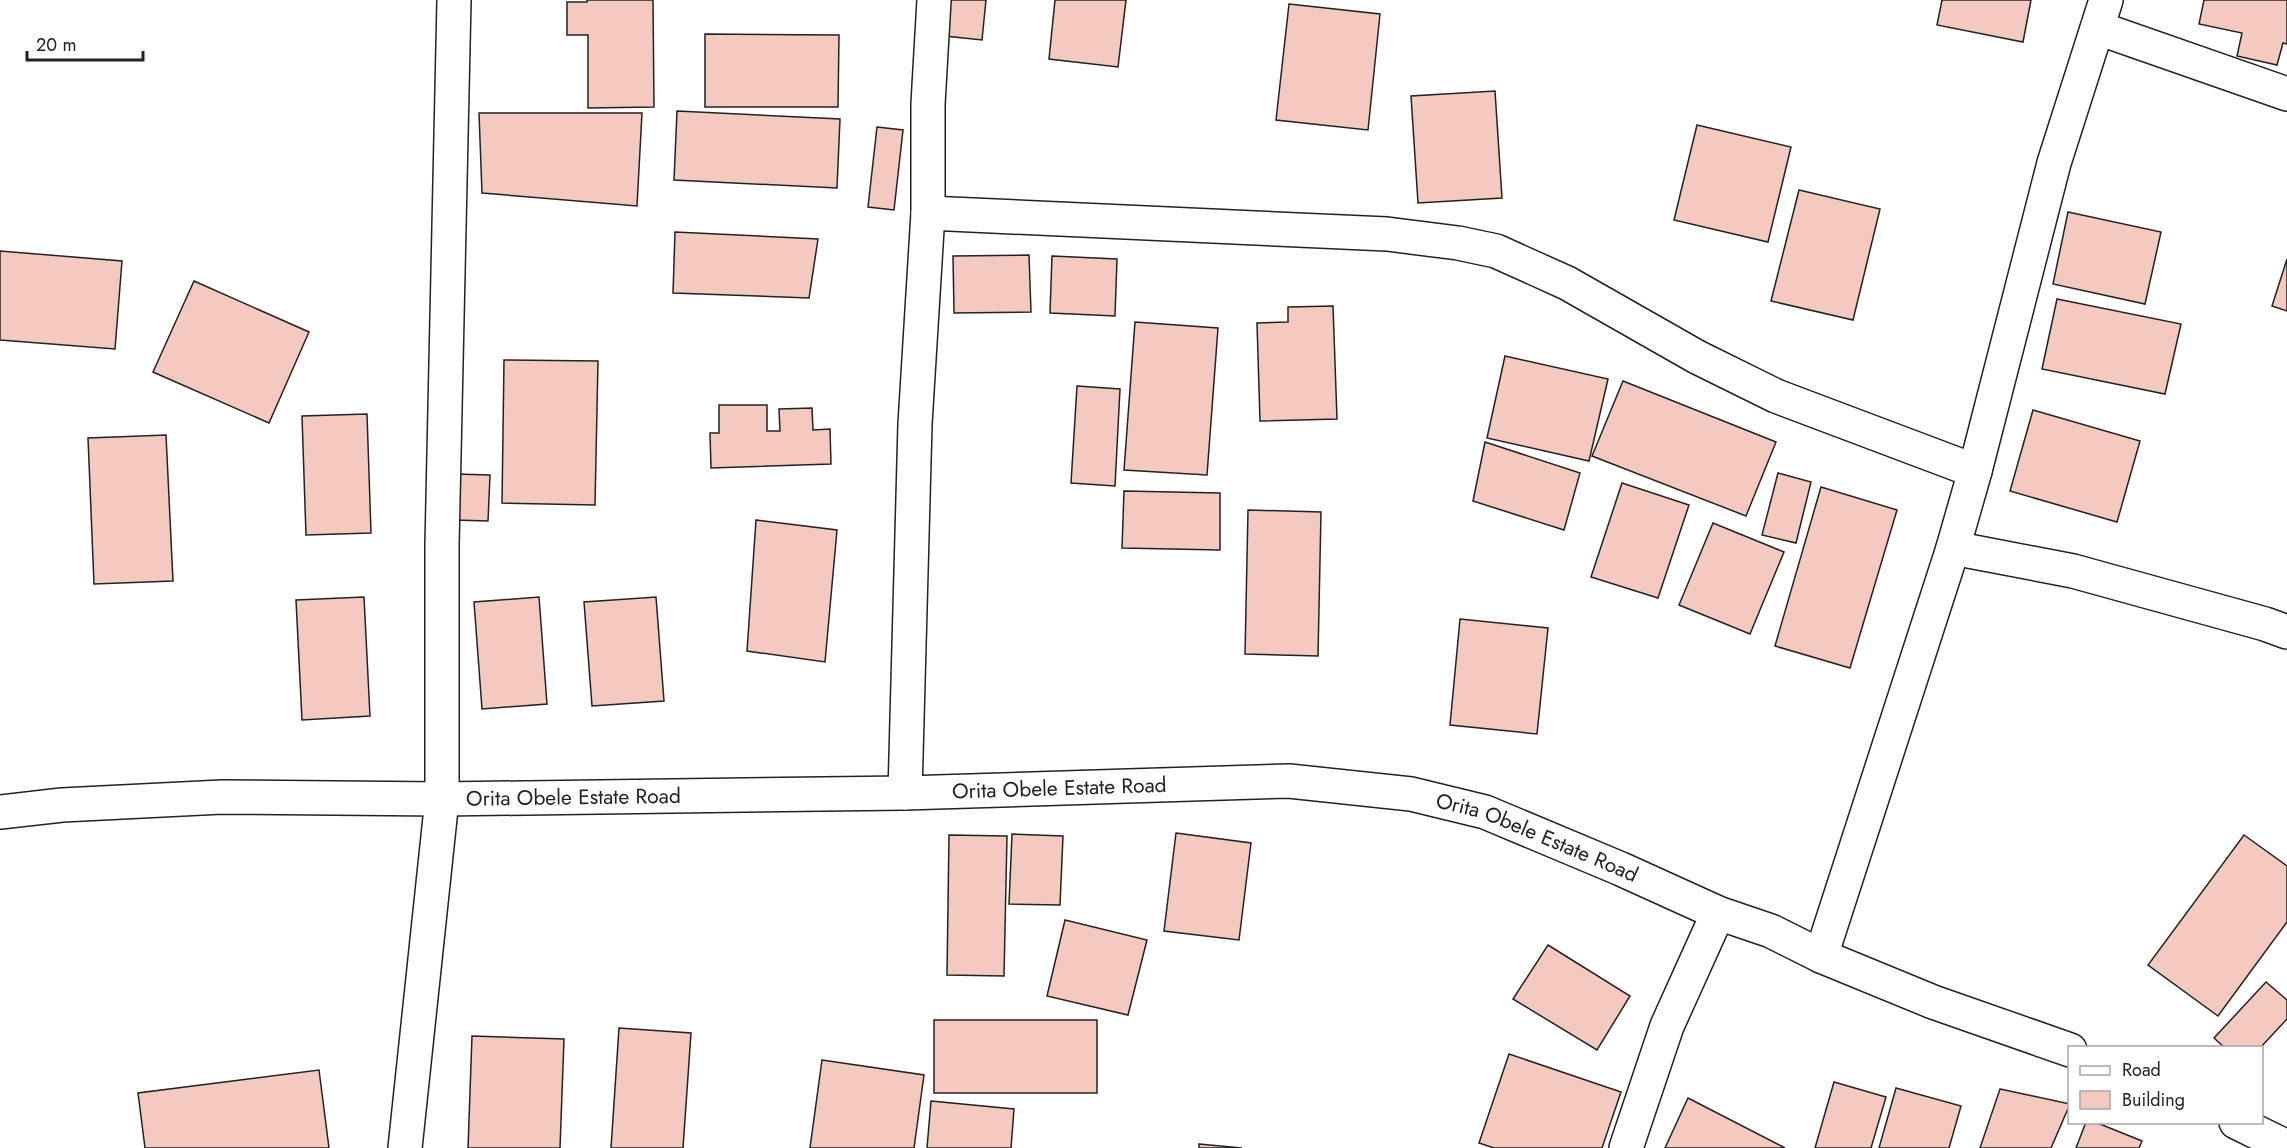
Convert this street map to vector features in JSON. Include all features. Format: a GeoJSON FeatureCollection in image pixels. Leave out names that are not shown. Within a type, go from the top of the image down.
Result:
{"type":"FeatureCollection","features":[{"type":"Feature","properties":{"kind":"street"},"geometry":{"type":"LineString","coordinates":[[405,1148],[442,799],[442,545],[454,0]]}},
{"type":"Feature","properties":{"kind":"street"},"geometry":{"type":"LineString","coordinates":[[905,793],[915,424],[928,213],[928,104],[934,0]]}},
{"type":"Feature","properties":{"kind":"street"},"geometry":{"type":"LineString","coordinates":[[1821,956],[1953,548],[2054,163],[2102,14],[2287,94]]}},
{"type":"Feature","properties":{"kind":"street"},"geometry":{"type":"LineString","coordinates":[[928,213],[1387,234],[1458,243],[1496,251],[1567,283],[1697,357],[1776,396],[1975,471]]}},
{"type":"Feature","properties":{"kind":"street"},"geometry":{"type":"LineString","coordinates":[[1953,548],[2073,571],[2287,632]]}},
{"type":"Feature","properties":{"kind":"street","name":"Orita Obele Estate Road"},"geometry":{"type":"LineString","coordinates":[[0,812],[62,805],[222,797],[442,799],[905,793],[1289,781],[1411,794],[1485,812],[1718,913],[1771,931],[1821,956],[1933,1002],[2068,1049]]}},
{"type":"Feature","properties":{"kind":"street"},"geometry":{"type":"LineString","coordinates":[[1626,1148],[1667,1026],[1718,913]]}},
{"type":"Feature","properties":{"kind":"street"},"geometry":{"type":"LineString","coordinates":[[2240,1124],[2287,1148]]}},
{"type":"Feature","properties":{"kind":"building"},"geometry":{"type":"Polygon","coordinates":[[[587,0],[653,0],[654,107],[588,108],[588,35],[567,35],[567,2],[587,2],[587,0]]]}},
{"type":"Feature","properties":{"kind":"building"},"geometry":{"type":"Polygon","coordinates":[[[949,0],[986,0],[982,40],[945,36],[949,0]]]}},
{"type":"Feature","properties":{"kind":"building"},"geometry":{"type":"Polygon","coordinates":[[[1055,0],[1126,0],[1118,67],[1049,59],[1055,0]]]}},
{"type":"Feature","properties":{"kind":"building"},"geometry":{"type":"Polygon","coordinates":[[[1942,0],[2031,0],[2023,42],[1937,25],[1942,0]]]}},
{"type":"Feature","properties":{"kind":"building"},"geometry":{"type":"Polygon","coordinates":[[[2204,0],[2287,0],[2287,44],[2283,43],[2277,65],[2237,56],[2242,33],[2199,24],[2204,0]]]}},
{"type":"Feature","properties":{"kind":"building"},"geometry":{"type":"Polygon","coordinates":[[[1289,4],[1380,14],[1368,130],[1276,120],[1289,4]]]}},
{"type":"Feature","properties":{"kind":"building"},"geometry":{"type":"Polygon","coordinates":[[[705,34],[839,35],[838,107],[705,107],[705,34]]]}},
{"type":"Feature","properties":{"kind":"building"},"geometry":{"type":"Polygon","coordinates":[[[1495,91],[1502,198],[1418,203],[1411,96],[1495,91]]]}},
{"type":"Feature","properties":{"kind":"building"},"geometry":{"type":"Polygon","coordinates":[[[677,111],[840,119],[837,188],[674,180],[677,111]]]}},
{"type":"Feature","properties":{"kind":"building"},"geometry":{"type":"Polygon","coordinates":[[[479,113],[642,113],[637,206],[482,193],[479,113]]]}},
{"type":"Feature","properties":{"kind":"building"},"geometry":{"type":"Polygon","coordinates":[[[1697,125],[1791,147],[1768,242],[1674,220],[1697,125]]]}},
{"type":"Feature","properties":{"kind":"building"},"geometry":{"type":"Polygon","coordinates":[[[877,127],[903,130],[894,210],[868,207],[877,127]]]}},
{"type":"Feature","properties":{"kind":"building"},"geometry":{"type":"Polygon","coordinates":[[[1799,190],[1880,209],[1853,320],[1771,301],[1799,190]]]}},
{"type":"Feature","properties":{"kind":"building"},"geometry":{"type":"Polygon","coordinates":[[[2068,212],[2161,232],[2145,304],[2053,284],[2068,212]]]}},
{"type":"Feature","properties":{"kind":"building"},"geometry":{"type":"Polygon","coordinates":[[[675,232],[818,239],[809,298],[673,293],[675,232]]]}},
{"type":"Feature","properties":{"kind":"building"},"geometry":{"type":"Polygon","coordinates":[[[0,251],[122,261],[115,349],[0,340],[0,251]]]}},
{"type":"Feature","properties":{"kind":"building"},"geometry":{"type":"Polygon","coordinates":[[[1029,255],[1031,312],[954,313],[953,256],[1029,255]]]}},
{"type":"Feature","properties":{"kind":"building"},"geometry":{"type":"Polygon","coordinates":[[[1052,256],[1117,259],[1115,316],[1050,313],[1052,256]]]}},
{"type":"Feature","properties":{"kind":"building"},"geometry":{"type":"Polygon","coordinates":[[[2287,259],[2287,311],[2272,306],[2287,259]]]}},
{"type":"Feature","properties":{"kind":"building"},"geometry":{"type":"Polygon","coordinates":[[[194,281],[309,332],[269,423],[153,372],[194,281]]]}},
{"type":"Feature","properties":{"kind":"building"},"geometry":{"type":"Polygon","coordinates":[[[2057,299],[2181,324],[2165,394],[2042,369],[2057,299]]]}},
{"type":"Feature","properties":{"kind":"building"},"geometry":{"type":"Polygon","coordinates":[[[1333,306],[1337,419],[1260,421],[1257,323],[1288,322],[1288,307],[1333,306]]]}},
{"type":"Feature","properties":{"kind":"building"},"geometry":{"type":"Polygon","coordinates":[[[1135,322],[1218,328],[1207,475],[1124,470],[1135,322]]]}},
{"type":"Feature","properties":{"kind":"building"},"geometry":{"type":"Polygon","coordinates":[[[1505,356],[1608,379],[1589,461],[1487,438],[1505,356]]]}},
{"type":"Feature","properties":{"kind":"building"},"geometry":{"type":"Polygon","coordinates":[[[504,360],[598,361],[595,505],[502,503],[504,360]]]}},
{"type":"Feature","properties":{"kind":"building"},"geometry":{"type":"Polygon","coordinates":[[[1623,381],[1776,442],[1746,516],[1592,456],[1623,381]]]}},
{"type":"Feature","properties":{"kind":"building"},"geometry":{"type":"Polygon","coordinates":[[[1077,386],[1120,389],[1115,486],[1071,483],[1077,386]]]}},
{"type":"Feature","properties":{"kind":"building"},"geometry":{"type":"Polygon","coordinates":[[[719,405],[767,405],[767,431],[780,431],[779,409],[812,408],[813,430],[830,429],[831,464],[711,468],[710,433],[719,433],[719,405]]]}},
{"type":"Feature","properties":{"kind":"building"},"geometry":{"type":"Polygon","coordinates":[[[2033,410],[2140,441],[2117,522],[2010,491],[2033,410]]]}},
{"type":"Feature","properties":{"kind":"building"},"geometry":{"type":"Polygon","coordinates":[[[367,414],[371,533],[306,535],[302,416],[367,414]]]}},
{"type":"Feature","properties":{"kind":"building"},"geometry":{"type":"Polygon","coordinates":[[[166,435],[173,581],[94,584],[88,438],[166,435]]]}},
{"type":"Feature","properties":{"kind":"building"},"geometry":{"type":"Polygon","coordinates":[[[1485,442],[1580,473],[1564,530],[1473,501],[1485,442]]]}},
{"type":"Feature","properties":{"kind":"building"},"geometry":{"type":"Polygon","coordinates":[[[1778,473],[1811,482],[1796,543],[1762,535],[1778,473]]]}},
{"type":"Feature","properties":{"kind":"building"},"geometry":{"type":"Polygon","coordinates":[[[455,474],[490,475],[488,521],[454,520],[455,474]]]}},
{"type":"Feature","properties":{"kind":"building"},"geometry":{"type":"Polygon","coordinates":[[[1622,483],[1689,505],[1658,598],[1591,577],[1622,483]]]}},
{"type":"Feature","properties":{"kind":"building"},"geometry":{"type":"Polygon","coordinates":[[[1821,487],[1897,510],[1850,668],[1775,646],[1821,487]]]}},
{"type":"Feature","properties":{"kind":"building"},"geometry":{"type":"Polygon","coordinates":[[[1124,491],[1220,493],[1220,550],[1122,548],[1124,491]]]}},
{"type":"Feature","properties":{"kind":"building"},"geometry":{"type":"Polygon","coordinates":[[[1248,510],[1321,512],[1318,656],[1245,654],[1248,510]]]}},
{"type":"Feature","properties":{"kind":"building"},"geometry":{"type":"Polygon","coordinates":[[[756,520],[837,530],[825,662],[747,651],[756,520]]]}},
{"type":"Feature","properties":{"kind":"building"},"geometry":{"type":"Polygon","coordinates":[[[1713,523],[1784,552],[1750,634],[1679,605],[1713,523]]]}},
{"type":"Feature","properties":{"kind":"building"},"geometry":{"type":"Polygon","coordinates":[[[364,597],[370,716],[302,720],[296,600],[364,597]]]}},
{"type":"Feature","properties":{"kind":"building"},"geometry":{"type":"Polygon","coordinates":[[[539,597],[547,704],[482,709],[474,602],[539,597]]]}},
{"type":"Feature","properties":{"kind":"building"},"geometry":{"type":"Polygon","coordinates":[[[656,597],[664,701],[592,706],[584,602],[656,597]]]}},
{"type":"Feature","properties":{"kind":"building"},"geometry":{"type":"Polygon","coordinates":[[[1460,619],[1548,628],[1537,734],[1450,725],[1460,619]]]}},
{"type":"Feature","properties":{"kind":"building"},"geometry":{"type":"Polygon","coordinates":[[[1176,833],[1251,843],[1239,940],[1164,931],[1176,833]]]}},
{"type":"Feature","properties":{"kind":"building"},"geometry":{"type":"Polygon","coordinates":[[[1012,834],[1063,836],[1060,905],[1009,904],[1012,834]]]}},
{"type":"Feature","properties":{"kind":"building"},"geometry":{"type":"Polygon","coordinates":[[[949,835],[1007,836],[1004,976],[947,975],[949,835]]]}},
{"type":"Feature","properties":{"kind":"building"},"geometry":{"type":"Polygon","coordinates":[[[2244,835],[2287,866],[2287,922],[2218,1016],[2148,965],[2244,835]]]}},
{"type":"Feature","properties":{"kind":"building"},"geometry":{"type":"Polygon","coordinates":[[[1065,920],[1147,940],[1128,1015],[1047,996],[1065,920]]]}},
{"type":"Feature","properties":{"kind":"building"},"geometry":{"type":"Polygon","coordinates":[[[1548,945],[1630,996],[1597,1050],[1513,999],[1548,945]]]}},
{"type":"Feature","properties":{"kind":"building"},"geometry":{"type":"Polygon","coordinates":[[[2266,982],[2287,1000],[2287,1019],[2262,1046],[2223,1046],[2214,1038],[2266,982]]]}},
{"type":"Feature","properties":{"kind":"building"},"geometry":{"type":"Polygon","coordinates":[[[934,1020],[1097,1020],[1097,1093],[934,1093],[934,1020]]]}},
{"type":"Feature","properties":{"kind":"building"},"geometry":{"type":"Polygon","coordinates":[[[619,1028],[691,1033],[683,1148],[611,1148],[619,1028]]]}},
{"type":"Feature","properties":{"kind":"building"},"geometry":{"type":"Polygon","coordinates":[[[472,1036],[564,1039],[560,1148],[468,1148],[472,1036]]]}},
{"type":"Feature","properties":{"kind":"building"},"geometry":{"type":"Polygon","coordinates":[[[1509,1054],[1621,1092],[1602,1148],[1494,1148],[1479,1143],[1509,1054]]]}},
{"type":"Feature","properties":{"kind":"building"},"geometry":{"type":"Polygon","coordinates":[[[822,1060],[924,1075],[914,1148],[810,1148],[822,1060]]]}},
{"type":"Feature","properties":{"kind":"building"},"geometry":{"type":"Polygon","coordinates":[[[319,1070],[329,1148],[145,1148],[138,1093],[319,1070]]]}},
{"type":"Feature","properties":{"kind":"building"},"geometry":{"type":"Polygon","coordinates":[[[1834,1082],[1886,1097],[1871,1148],[1815,1148],[1834,1082]]]}},
{"type":"Feature","properties":{"kind":"building"},"geometry":{"type":"Polygon","coordinates":[[[1896,1088],[1961,1106],[1949,1148],[1879,1148],[1896,1088]]]}},
{"type":"Feature","properties":{"kind":"building"},"geometry":{"type":"Polygon","coordinates":[[[2000,1089],[2068,1104],[2068,1109],[2051,1148],[1980,1148],[2000,1089]]]}},
{"type":"Feature","properties":{"kind":"building"},"geometry":{"type":"Polygon","coordinates":[[[1688,1098],[1785,1148],[1665,1148],[1688,1098]]]}},
{"type":"Feature","properties":{"kind":"building"},"geometry":{"type":"Polygon","coordinates":[[[931,1101],[1014,1109],[1011,1148],[927,1148],[931,1101]]]}},
{"type":"Feature","properties":{"kind":"building"},"geometry":{"type":"Polygon","coordinates":[[[2085,1124],[2100,1124],[2142,1141],[2139,1148],[2076,1148],[2085,1124]]]}},
{"type":"Feature","properties":{"kind":"building"},"geometry":{"type":"Polygon","coordinates":[[[1199,1144],[1242,1148],[1199,1148],[1199,1144]]]}}]}
